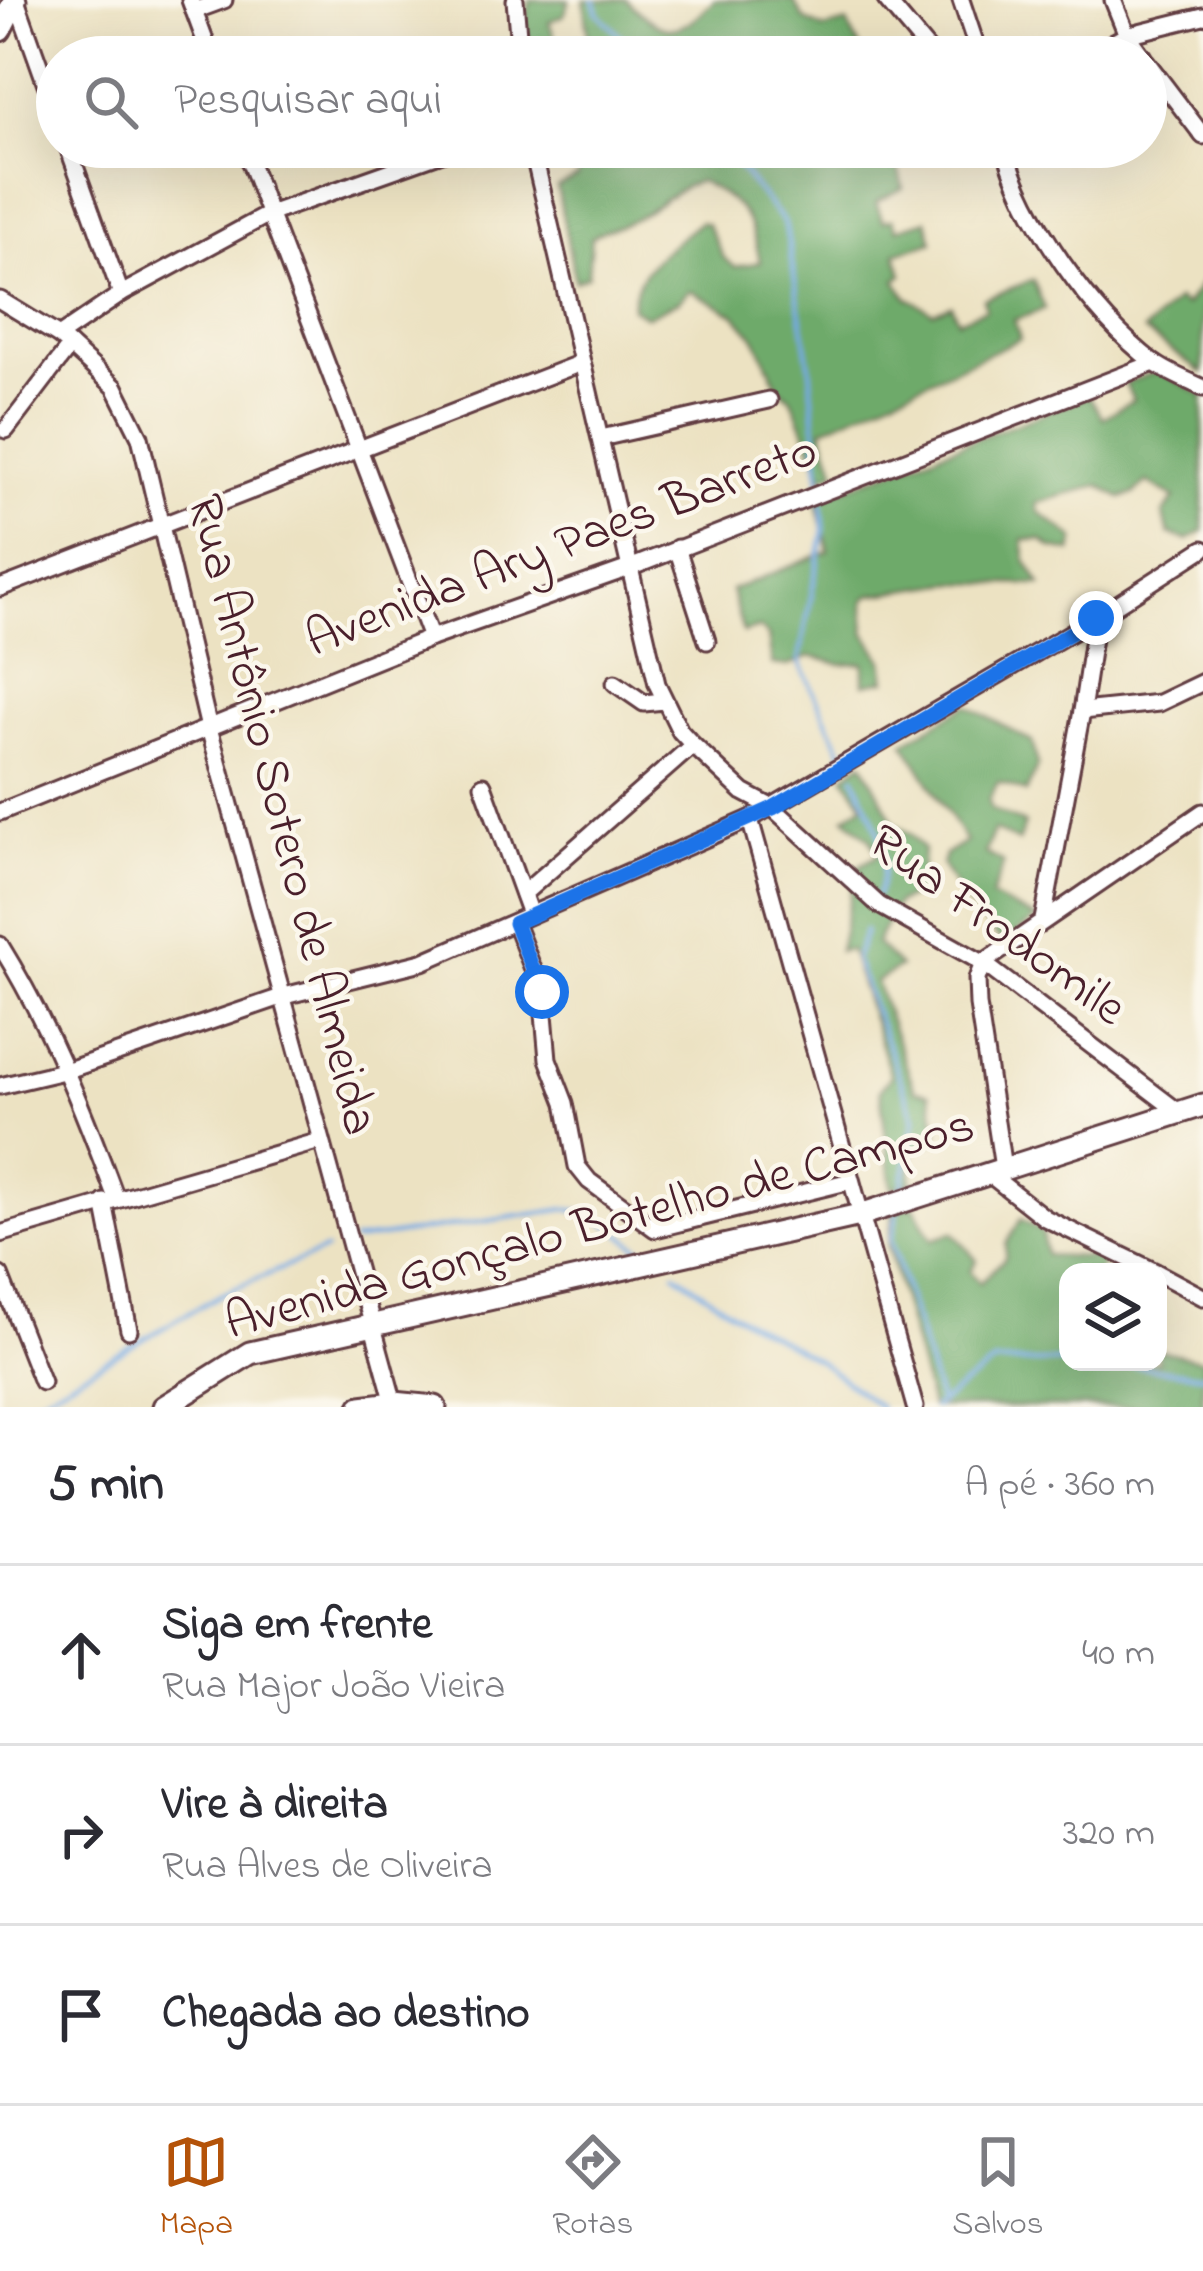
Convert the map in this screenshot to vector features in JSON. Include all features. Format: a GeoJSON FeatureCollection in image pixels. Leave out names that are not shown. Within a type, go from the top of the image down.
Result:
{"type":"FeatureCollection","features":[{"type":"Feature","properties":{"kind":"street"},"geometry":{"type":"LineString","coordinates":[[0,30],[15,0]]}},
{"type":"Feature","properties":{"kind":"street"},"geometry":{"type":"LineString","coordinates":[[15,0],[36,58]]}},
{"type":"Feature","properties":{"kind":"street"},"geometry":{"type":"LineString","coordinates":[[203,36],[192,5],[224,0]]}},
{"type":"Feature","properties":{"kind":"street"},"geometry":{"type":"LineString","coordinates":[[515,0],[518,36]]}},
{"type":"Feature","properties":{"kind":"street"},"geometry":{"type":"LineString","coordinates":[[886,0],[916,36]]}},
{"type":"Feature","properties":{"kind":"street"},"geometry":{"type":"LineString","coordinates":[[962,0],[973,36]]}},
{"type":"Feature","properties":{"kind":"street"},"geometry":{"type":"LineString","coordinates":[[1113,0],[1127,35],[1203,16]]}},
{"type":"Feature","properties":{"kind":"street"},"geometry":{"type":"LineString","coordinates":[[1167,88],[1203,136]]}},
{"type":"Feature","properties":{"kind":"street"},"geometry":{"type":"LineString","coordinates":[[76,168],[121,294]]}},
{"type":"Feature","properties":{"kind":"street"},"geometry":{"type":"LineString","coordinates":[[252,168],[431,638]]}},
{"type":"Feature","properties":{"kind":"street"},"geometry":{"type":"LineString","coordinates":[[6,430],[65,341],[121,294],[268,214],[399,168]]}},
{"type":"Feature","properties":{"kind":"street","name":"Rua Frodomile"},"geometry":{"type":"LineString","coordinates":[[537,168],[664,701],[680,731],[743,792],[773,808],[879,905],[983,963],[1180,1113]]}},
{"type":"Feature","properties":{"kind":"street"},"geometry":{"type":"LineString","coordinates":[[1012,168],[1059,258],[1112,322],[1154,363],[1203,388]]}},
{"type":"Feature","properties":{"kind":"street","name":"Rua Antônio Sotero de Almeida"},"geometry":{"type":"LineString","coordinates":[[0,300],[65,341],[115,387],[140,437],[209,728],[395,1405]]}},
{"type":"Feature","properties":{"kind":"street"},"geometry":{"type":"LineString","coordinates":[[0,588],[581,362]]}},
{"type":"Feature","properties":{"kind":"street","name":"Avenida Ary Paes Barreto"},"geometry":{"type":"LineString","coordinates":[[0,812],[431,638],[632,567],[1154,363]]}},
{"type":"Feature","properties":{"kind":"street"},"geometry":{"type":"LineString","coordinates":[[601,438],[769,400]]}},
{"type":"Feature","properties":{"kind":"street"},"geometry":{"type":"LineString","coordinates":[[677,548],[707,641]]}},
{"type":"Feature","properties":{"kind":"street"},"geometry":{"type":"LineString","coordinates":[[0,1086],[68,1070],[284,995],[422,962],[750,819],[1096,618],[1203,549]]}},
{"type":"Feature","properties":{"kind":"street"},"geometry":{"type":"LineString","coordinates":[[1043,920],[1096,618]]}},
{"type":"Feature","properties":{"kind":"street"},"geometry":{"type":"LineString","coordinates":[[1082,712],[1160,703],[1203,682]]}},
{"type":"Feature","properties":{"kind":"street"},"geometry":{"type":"LineString","coordinates":[[615,683],[644,703],[664,701]]}},
{"type":"Feature","properties":{"kind":"street"},"geometry":{"type":"LineString","coordinates":[[523,894],[693,745]]}},
{"type":"Feature","properties":{"kind":"street"},"geometry":{"type":"LineString","coordinates":[[483,785],[523,894],[523,918],[542,992],[548,1059],[565,1103],[578,1166],[589,1181],[655,1228],[851,1181]]}},
{"type":"Feature","properties":{"kind":"street"},"geometry":{"type":"LineString","coordinates":[[1137,1263],[1045,1218],[996,1170],[977,979],[983,963],[1203,812]]}},
{"type":"Feature","properties":{"kind":"street"},"geometry":{"type":"LineString","coordinates":[[750,819],[915,1405]]}},
{"type":"Feature","properties":{"kind":"street"},"geometry":{"type":"LineString","coordinates":[[0,945],[38,1006],[68,1070],[110,1200],[129,1330]]}},
{"type":"Feature","properties":{"kind":"street","name":"Avenida Gonçalo Botelho de Campos"},"geometry":{"type":"LineString","coordinates":[[164,1407],[250,1353],[860,1215],[1203,1105]]}},
{"type":"Feature","properties":{"kind":"street"},"geometry":{"type":"LineString","coordinates":[[0,1234],[320,1142]]}},
{"type":"Feature","properties":{"kind":"street"},"geometry":{"type":"LineString","coordinates":[[0,1275],[42,1382]]}},
{"type":"Feature","properties":{"kind":"street"},"geometry":{"type":"LineString","coordinates":[[1167,1278],[1203,1297]]}},
{"type":"Feature","properties":{"kind":"street"},"geometry":{"type":"LineString","coordinates":[[361,1407],[436,1407]]}},
{"type":"Feature","properties":{"kind":"green space"},"geometry":{"type":"Polygon","coordinates":[[[530,0],[570,0],[564,15],[549,22],[554,36],[527,36],[530,0]]]}},
{"type":"Feature","properties":{"kind":"green space"},"geometry":{"type":"Polygon","coordinates":[[[584,0],[626,0],[651,21],[670,28],[689,22],[714,0],[793,0],[804,19],[824,29],[847,23],[854,36],[587,36],[584,0]]]}},
{"type":"Feature","properties":{"kind":"green space"},"geometry":{"type":"Polygon","coordinates":[[[577,168],[898,168],[903,188],[876,202],[883,221],[893,219],[897,229],[927,220],[933,242],[896,253],[903,275],[896,280],[907,297],[933,312],[951,305],[958,320],[986,309],[983,299],[1033,280],[1045,309],[1014,320],[1020,339],[822,429],[836,471],[823,476],[792,399],[778,387],[756,339],[736,315],[690,290],[679,301],[647,316],[632,308],[647,269],[700,222],[707,224],[724,258],[735,267],[760,262],[742,212],[700,181],[690,185],[591,238],[588,276],[575,281],[557,187],[578,176],[577,168]]]}},
{"type":"Feature","properties":{"kind":"green space"},"geometry":{"type":"Polygon","coordinates":[[[1203,281],[1203,373],[1144,331],[1177,300],[1185,306],[1203,281]]]}},
{"type":"Feature","properties":{"kind":"green space"},"geometry":{"type":"Polygon","coordinates":[[[1158,371],[1203,395],[1203,531],[1187,540],[1169,534],[1163,514],[1175,498],[1147,482],[1121,498],[1099,485],[1037,503],[1038,511],[1075,539],[1072,552],[1052,548],[1042,540],[1023,540],[1026,560],[1041,585],[952,583],[870,595],[864,601],[865,632],[883,660],[886,680],[864,684],[864,663],[839,664],[810,656],[788,666],[772,664],[768,636],[759,628],[743,633],[731,590],[829,551],[816,499],[1089,396],[1103,418],[1133,400],[1125,383],[1158,371]]]}},
{"type":"Feature","properties":{"kind":"green space"},"geometry":{"type":"Polygon","coordinates":[[[967,705],[1032,742],[1038,765],[1026,792],[998,782],[989,800],[991,809],[1025,824],[1018,842],[994,830],[985,853],[1004,863],[991,897],[1037,919],[1002,942],[961,897],[942,865],[945,855],[966,842],[904,742],[967,705]]]}},
{"type":"Feature","properties":{"kind":"green space"},"geometry":{"type":"Polygon","coordinates":[[[863,762],[895,824],[923,849],[921,883],[909,898],[897,903],[876,943],[900,967],[876,982],[915,1090],[930,1093],[938,1132],[934,1143],[913,1148],[911,1183],[892,1188],[880,1090],[891,1076],[850,950],[839,951],[856,868],[878,855],[870,839],[845,817],[864,804],[844,776],[863,762]]]}},
{"type":"Feature","properties":{"kind":"green space"},"geometry":{"type":"Polygon","coordinates":[[[914,1205],[932,1240],[953,1232],[977,1260],[970,1271],[980,1283],[1005,1258],[1006,1244],[1021,1219],[1042,1232],[1046,1255],[1105,1258],[1103,1263],[1059,1263],[1059,1371],[1167,1371],[1167,1352],[1203,1360],[1203,1407],[931,1407],[888,1247],[893,1211],[914,1205]]]}},
{"type":"Feature","properties":{"kind":"waterway"},"geometry":{"type":"LineString","coordinates":[[594,0],[598,13],[620,36]]}},
{"type":"Feature","properties":{"kind":"waterway"},"geometry":{"type":"LineString","coordinates":[[739,168],[785,224],[810,368],[820,480]]}},
{"type":"Feature","properties":{"kind":"waterway"},"geometry":{"type":"LineString","coordinates":[[822,504],[824,529],[799,661],[844,756]]}},
{"type":"Feature","properties":{"kind":"waterway"},"geometry":{"type":"LineString","coordinates":[[854,776],[882,849],[884,864],[877,895]]}},
{"type":"Feature","properties":{"kind":"waterway"},"geometry":{"type":"LineString","coordinates":[[865,931],[855,959],[915,1118],[901,1193]]}},
{"type":"Feature","properties":{"kind":"waterway"},"geometry":{"type":"LineString","coordinates":[[354,1241],[566,1209],[600,1221],[650,1255]]}},
{"type":"Feature","properties":{"kind":"waterway"},"geometry":{"type":"LineString","coordinates":[[898,1210],[891,1241],[940,1403]]}},
{"type":"Feature","properties":{"kind":"waterway"},"geometry":{"type":"LineString","coordinates":[[25,1407],[222,1294],[325,1250]]}},
{"type":"Feature","properties":{"kind":"waterway"},"geometry":{"type":"LineString","coordinates":[[675,1273],[736,1315],[819,1361],[880,1407]]}},
{"type":"Feature","properties":{"kind":"waterway"},"geometry":{"type":"LineString","coordinates":[[934,1407],[994,1363],[1059,1362]]}},
{"type":"Feature","properties":{"kind":"waterway"},"geometry":{"type":"LineString","coordinates":[[1167,1370],[1203,1375]]}},
{"type":"Feature","properties":{"kind":"route"},"geometry":{"type":"LineString","coordinates":[[542,992],[515,923],[773,808],[1096,618]]}}]}
